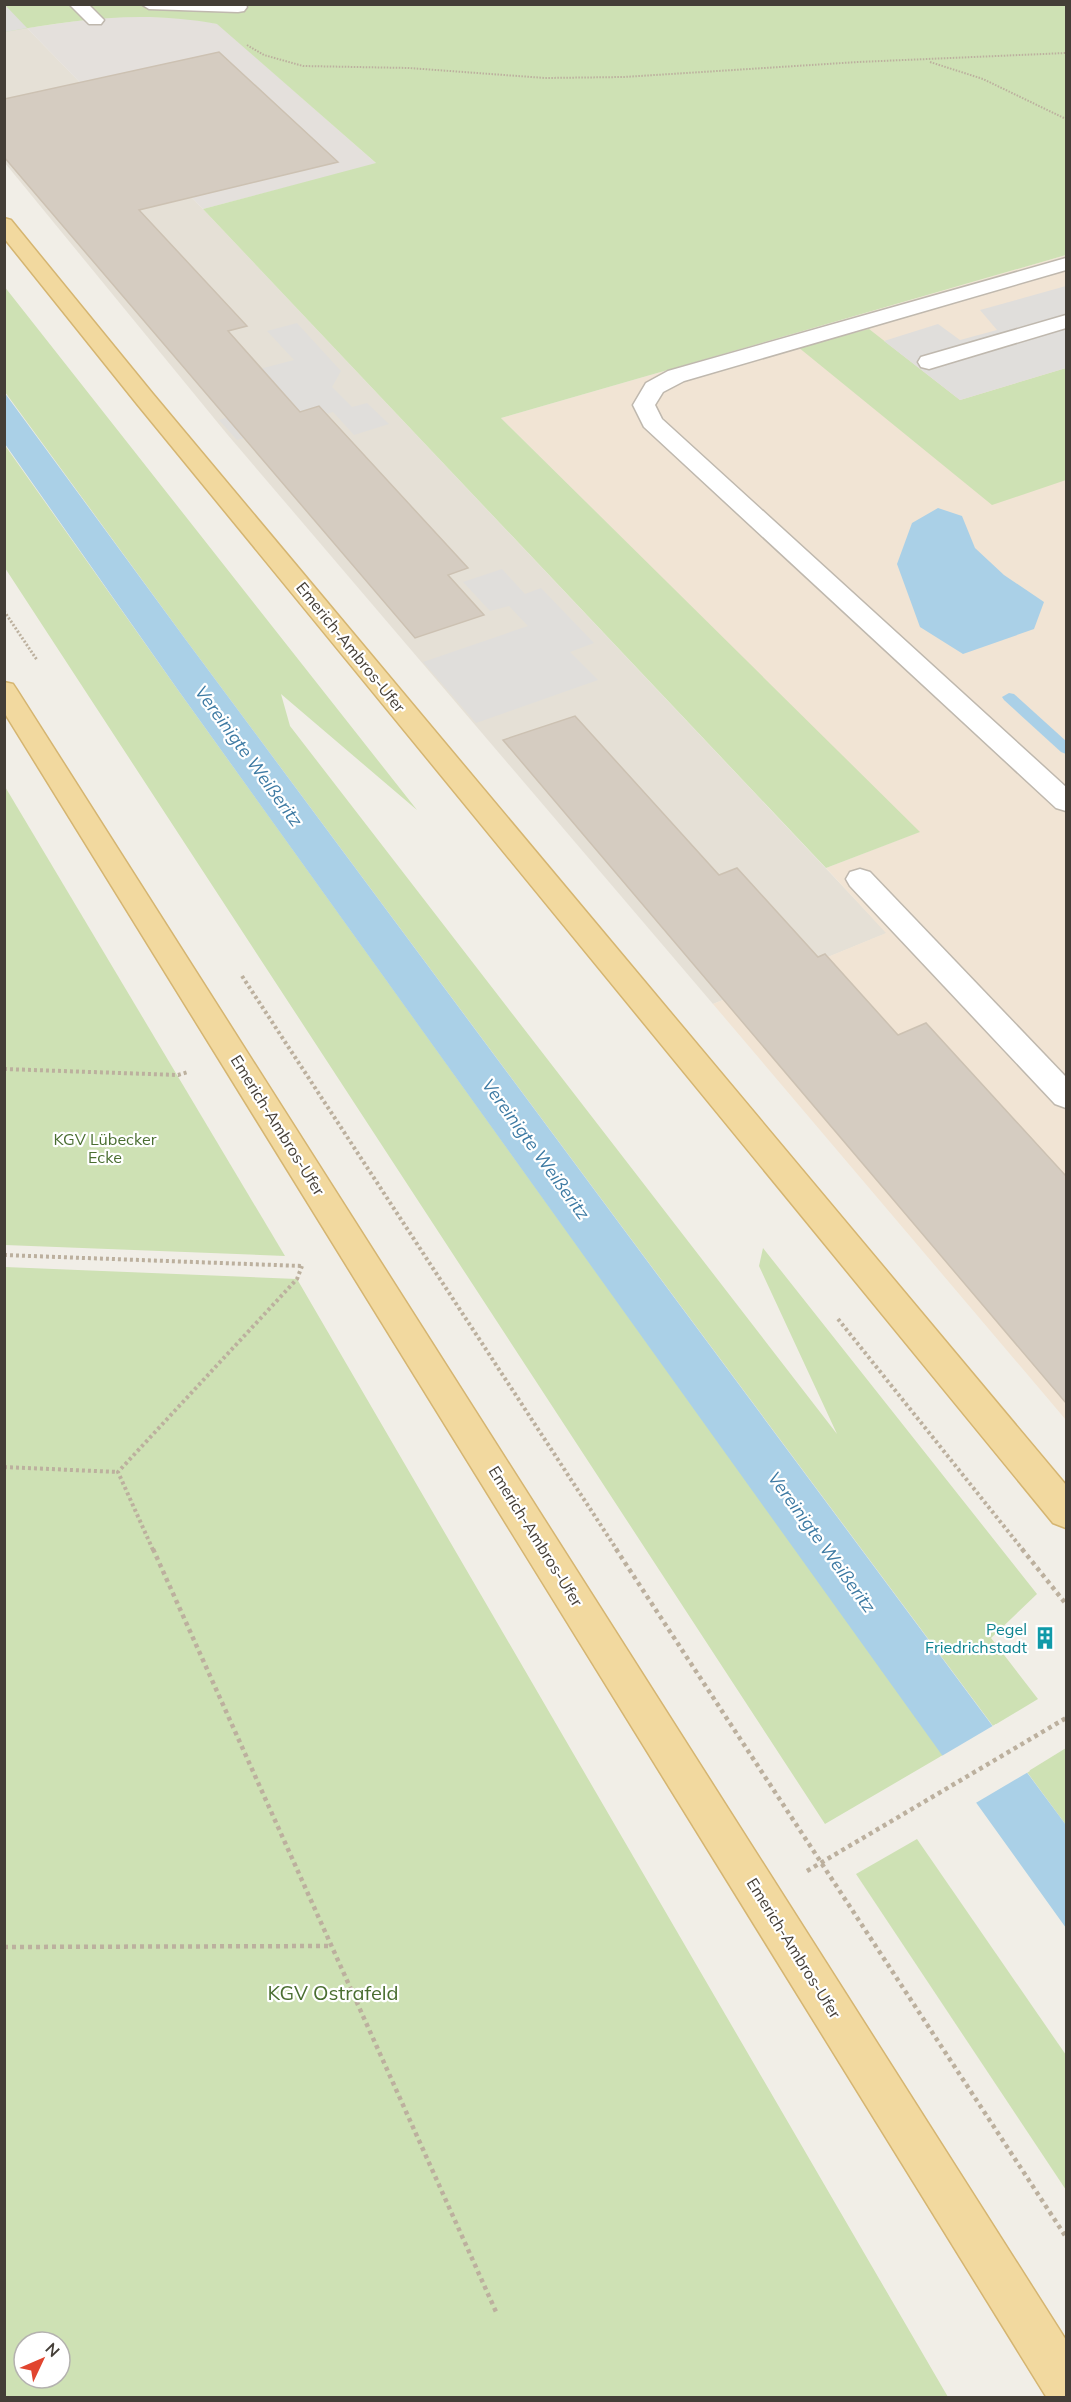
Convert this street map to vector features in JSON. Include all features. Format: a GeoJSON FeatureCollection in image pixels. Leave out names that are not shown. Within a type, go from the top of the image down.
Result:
{"type":"FeatureCollection","features":[{"type":"Feature","properties":{"kind":"main road","name":"Emerich-Ambros-Ufer"},"geometry":{"type":"LineString","coordinates":[[4,224],[145,399],[1066,1512]]}},
{"type":"Feature","properties":{"kind":"main road","name":"Emerich-Ambros-Ufer"},"geometry":{"type":"LineString","coordinates":[[4,690],[1066,2383]]}},
{"type":"Feature","properties":{"kind":"lane"},"geometry":{"type":"LineString","coordinates":[[77,4],[94,20]]}},
{"type":"Feature","properties":{"kind":"lane"},"geometry":{"type":"LineString","coordinates":[[149,4],[238,7]]}},
{"type":"Feature","properties":{"kind":"lane"},"geometry":{"type":"LineString","coordinates":[[1066,264],[676,376],[654,388],[644,405],[652,422],[1066,802]]}},
{"type":"Feature","properties":{"kind":"lane"},"geometry":{"type":"LineString","coordinates":[[929,362],[1066,321]]}},
{"type":"Feature","properties":{"kind":"lane"},"geometry":{"type":"LineString","coordinates":[[860,879],[1066,1096]]}},
{"type":"Feature","properties":{"kind":"path"},"geometry":{"type":"LineString","coordinates":[[196,6],[257,53],[287,64],[409,68],[544,78],[666,75],[899,60],[961,61],[1066,53]]}},
{"type":"Feature","properties":{"kind":"path"},"geometry":{"type":"LineString","coordinates":[[899,60],[950,66],[987,79],[1066,119]]}},
{"type":"Feature","properties":{"kind":"path"},"geometry":{"type":"LineString","coordinates":[[4,611],[37,661]]}},
{"type":"Feature","properties":{"kind":"path"},"geometry":{"type":"LineString","coordinates":[[240,972],[1066,2237]]}},
{"type":"Feature","properties":{"kind":"path"},"geometry":{"type":"LineString","coordinates":[[4,1069],[178,1075],[188,1071]]}},
{"type":"Feature","properties":{"kind":"path"},"geometry":{"type":"LineString","coordinates":[[4,1255],[302,1266],[352,1243]]}},
{"type":"Feature","properties":{"kind":"path"},"geometry":{"type":"LineString","coordinates":[[4,1467],[118,1472],[297,1279],[302,1266]]}},
{"type":"Feature","properties":{"kind":"path"},"geometry":{"type":"LineString","coordinates":[[118,1472],[497,2314]]}},
{"type":"Feature","properties":{"kind":"path"},"geometry":{"type":"LineString","coordinates":[[832,1857],[1066,1718]]}},
{"type":"Feature","properties":{"kind":"path"},"geometry":{"type":"LineString","coordinates":[[4,1947],[331,1946]]}},
{"type":"Feature","properties":{"kind":"shaded area"},"geometry":{"type":"Polygon","coordinates":[[[5,5],[27,28],[5,32],[5,5]]]}},
{"type":"Feature","properties":{"kind":"shaded area"},"geometry":{"type":"Polygon","coordinates":[[[112,16],[188,18],[218,24],[377,164],[203,209],[27,28],[112,16]]]}},
{"type":"Feature","properties":{"kind":"shaded area"},"geometry":{"type":"Polygon","coordinates":[[[27,28],[203,209],[887,933],[713,1004],[227,434],[5,163],[5,32],[27,28]]]}},
{"type":"Feature","properties":{"kind":"shaded area"},"geometry":{"type":"Polygon","coordinates":[[[1066,255],[1066,1420],[713,1004],[886,933],[826,868],[919,832],[501,418],[1066,255]]]}},
{"type":"Feature","properties":{"kind":"shaded area"},"geometry":{"type":"Polygon","coordinates":[[[1066,286],[1066,368],[960,400],[884,341],[938,324],[960,340],[997,330],[980,310],[1066,286]]]}},
{"type":"Feature","properties":{"kind":"shaded area"},"geometry":{"type":"Polygon","coordinates":[[[297,323],[341,371],[332,387],[352,407],[367,403],[389,424],[354,435],[333,412],[237,440],[219,420],[234,415],[206,383],[294,360],[267,331],[297,323]]]}},
{"type":"Feature","properties":{"kind":"shaded area"},"geometry":{"type":"Polygon","coordinates":[[[502,569],[525,594],[541,588],[594,643],[570,652],[598,680],[476,723],[423,662],[528,626],[509,606],[490,611],[463,582],[502,569]]]}},
{"type":"Feature","properties":{"kind":"green space"},"geometry":{"type":"Polygon","coordinates":[[[5,4],[1066,5],[1066,255],[501,418],[920,832],[826,868],[203,209],[376,163],[217,24],[137,17],[84,20],[5,32],[5,4]]]}},
{"type":"Feature","properties":{"kind":"green space"},"geometry":{"type":"Polygon","coordinates":[[[4,286],[417,810],[281,694],[290,726],[837,1434],[759,1266],[763,1248],[1037,1594],[991,1638],[1038,1699],[993,1726],[186,640],[5,392],[4,286]]]}},
{"type":"Feature","properties":{"kind":"green space"},"geometry":{"type":"Polygon","coordinates":[[[869,329],[960,400],[1066,368],[1066,480],[992,505],[798,347],[869,329]]]}},
{"type":"Feature","properties":{"kind":"green space"},"geometry":{"type":"Polygon","coordinates":[[[4,444],[943,1755],[825,1824],[5,568],[4,444]]]}},
{"type":"Feature","properties":{"kind":"green space","name":"KGV Lübecker Ecke"},"geometry":{"type":"Polygon","coordinates":[[[4,785],[285,1256],[5,1245],[4,785]]]}},
{"type":"Feature","properties":{"kind":"green space","name":"KGV Ostrafeld"},"geometry":{"type":"Polygon","coordinates":[[[5,1267],[297,1279],[948,2397],[5,2397],[5,1267]]]}},
{"type":"Feature","properties":{"kind":"green space"},"geometry":{"type":"Polygon","coordinates":[[[1066,1748],[1066,1825],[1027,1772],[1066,1748]]]}},
{"type":"Feature","properties":{"kind":"green space"},"geometry":{"type":"Polygon","coordinates":[[[917,1839],[1066,2055],[1066,2190],[856,1874],[917,1839]]]}},
{"type":"Feature","properties":{"kind":"water","name":"Vereinigte Weißeritz"},"geometry":{"type":"Polygon","coordinates":[[[4,392],[1066,1825],[1066,1928],[178,690],[5,444],[4,392]]]}},
{"type":"Feature","properties":{"kind":"water"},"geometry":{"type":"Polygon","coordinates":[[[938,508],[962,516],[975,548],[1004,575],[1044,602],[1034,629],[963,654],[920,627],[897,564],[912,523],[938,508]]]}},
{"type":"Feature","properties":{"kind":"pier"},"geometry":{"type":"Polygon","coordinates":[[[996,1724],[1030,1771],[974,1804],[940,1757],[996,1724]]]}},
{"type":"Feature","properties":{"kind":"building"},"geometry":{"type":"Polygon","coordinates":[[[219,52],[338,162],[139,210],[247,326],[228,331],[300,412],[319,406],[468,568],[448,575],[484,615],[415,638],[4,157],[4,99],[219,52]]]}},
{"type":"Feature","properties":{"kind":"building"},"geometry":{"type":"Polygon","coordinates":[[[575,716],[719,875],[737,868],[818,957],[825,954],[898,1035],[926,1023],[1066,1176],[1066,1403],[503,740],[575,716]]]}},
{"type":"Feature","properties":{"kind":"waterway"},"geometry":{"type":"LineString","coordinates":[[1009,697],[1066,749]]}},
{"type":"Feature","properties":{"kind":"place","name":"Pegel Friedrichstadt"},"geometry":{"type":"Point","coordinates":[1045,1638]}}]}
